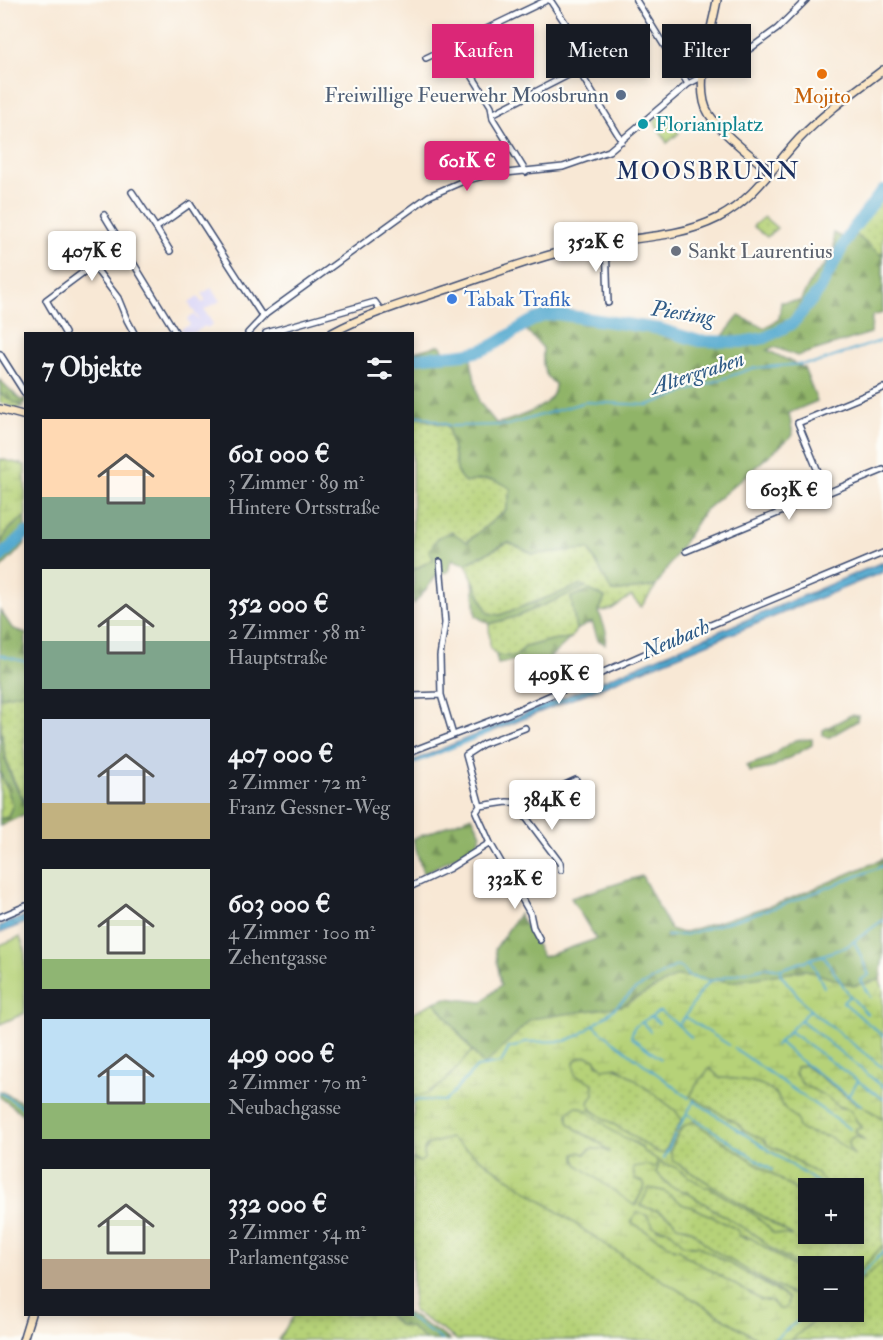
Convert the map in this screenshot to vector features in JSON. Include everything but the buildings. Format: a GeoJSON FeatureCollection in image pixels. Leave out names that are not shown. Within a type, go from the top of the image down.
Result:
{"type":"FeatureCollection","features":[{"type":"Feature","properties":{"kind":"main road"},"geometry":{"type":"LineString","coordinates":[[712,24],[717,0]]}},
{"type":"Feature","properties":{"kind":"main road"},"geometry":{"type":"LineString","coordinates":[[334,332],[382,312],[539,259],[606,242],[676,232],[704,224],[734,208],[763,182],[799,140],[824,116],[883,70]]}},
{"type":"Feature","properties":{"kind":"main road"},"geometry":{"type":"LineString","coordinates":[[702,78],[704,103],[710,115],[771,172]]}},
{"type":"Feature","properties":{"kind":"main road"},"geometry":{"type":"LineString","coordinates":[[0,409],[24,415]]}},
{"type":"Feature","properties":{"kind":"main road"},"geometry":{"type":"LineString","coordinates":[[23,1340],[31,1316]]}},
{"type":"Feature","properties":{"kind":"street"},"geometry":{"type":"LineString","coordinates":[[498,24],[549,0],[565,24]]}},
{"type":"Feature","properties":{"kind":"street"},"geometry":{"type":"LineString","coordinates":[[636,0],[688,84]]}},
{"type":"Feature","properties":{"kind":"street"},"geometry":{"type":"LineString","coordinates":[[751,48],[777,29],[806,0]]}},
{"type":"Feature","properties":{"kind":"street"},"geometry":{"type":"LineString","coordinates":[[426,58],[432,55]]}},
{"type":"Feature","properties":{"kind":"street"},"geometry":{"type":"LineString","coordinates":[[473,78],[494,113],[493,119],[526,172]]}},
{"type":"Feature","properties":{"kind":"street"},"geometry":{"type":"LineString","coordinates":[[494,113],[565,78]]}},
{"type":"Feature","properties":{"kind":"street"},"geometry":{"type":"LineString","coordinates":[[583,78],[622,141]]}},
{"type":"Feature","properties":{"kind":"street"},"geometry":{"type":"LineString","coordinates":[[249,332],[263,317],[429,196],[461,182],[487,175],[563,167],[609,151],[688,84],[698,78]]}},
{"type":"Feature","properties":{"kind":"street"},"geometry":{"type":"LineString","coordinates":[[132,192],[171,251]]}},
{"type":"Feature","properties":{"kind":"street"},"geometry":{"type":"LineString","coordinates":[[156,228],[190,204],[263,317]]}},
{"type":"Feature","properties":{"kind":"street"},"geometry":{"type":"LineString","coordinates":[[104,215],[175,332]]}},
{"type":"Feature","properties":{"kind":"street"},"geometry":{"type":"LineString","coordinates":[[606,242],[608,303]]}},
{"type":"Feature","properties":{"kind":"street"},"geometry":{"type":"LineString","coordinates":[[64,332],[46,300],[93,265],[118,298],[133,332]]}},
{"type":"Feature","properties":{"kind":"street"},"geometry":{"type":"LineString","coordinates":[[270,332],[375,302],[382,312]]}},
{"type":"Feature","properties":{"kind":"street"},"geometry":{"type":"LineString","coordinates":[[0,354],[24,391]]}},
{"type":"Feature","properties":{"kind":"street"},"geometry":{"type":"LineString","coordinates":[[827,494],[798,423],[883,388]]}},
{"type":"Feature","properties":{"kind":"street"},"geometry":{"type":"LineString","coordinates":[[686,551],[883,470]]}},
{"type":"Feature","properties":{"kind":"street"},"geometry":{"type":"LineString","coordinates":[[414,750],[508,714],[713,624],[883,553]]}},
{"type":"Feature","properties":{"kind":"street"},"geometry":{"type":"LineString","coordinates":[[440,562],[444,623],[440,666],[441,695],[453,735]]}},
{"type":"Feature","properties":{"kind":"street"},"geometry":{"type":"LineString","coordinates":[[414,696],[441,695]]}},
{"type":"Feature","properties":{"kind":"street"},"geometry":{"type":"LineString","coordinates":[[480,806],[466,755],[483,744],[525,728]]}},
{"type":"Feature","properties":{"kind":"street"},"geometry":{"type":"LineString","coordinates":[[540,940],[533,927],[530,913],[490,843],[476,812],[480,806],[507,802],[525,803],[576,780]]}},
{"type":"Feature","properties":{"kind":"street"},"geometry":{"type":"LineString","coordinates":[[516,804],[560,863],[561,870]]}},
{"type":"Feature","properties":{"kind":"street"},"geometry":{"type":"LineString","coordinates":[[414,885],[448,869],[490,843]]}},
{"type":"Feature","properties":{"kind":"street"},"geometry":{"type":"LineString","coordinates":[[0,917],[24,907]]}},
{"type":"Feature","properties":{"kind":"shaded area"},"geometry":{"type":"Polygon","coordinates":[[[211,288],[220,301],[204,310],[213,324],[196,332],[182,332],[181,329],[190,325],[187,319],[194,315],[199,320],[189,303],[198,297],[202,303],[206,301],[202,294],[211,288]]]}},
{"type":"Feature","properties":{"kind":"green space"},"geometry":{"type":"Polygon","coordinates":[[[664,112],[679,133],[667,143],[654,121],[664,112]]]}},
{"type":"Feature","properties":{"kind":"green space"},"geometry":{"type":"Polygon","coordinates":[[[883,195],[883,252],[881,256],[854,234],[883,195]]]}},
{"type":"Feature","properties":{"kind":"green space"},"geometry":{"type":"Polygon","coordinates":[[[764,217],[777,228],[767,237],[753,226],[764,217]]]}},
{"type":"Feature","properties":{"kind":"green space"},"geometry":{"type":"Polygon","coordinates":[[[850,230],[881,255],[883,252],[883,313],[872,316],[871,333],[797,356],[774,347],[767,350],[804,368],[817,401],[789,413],[793,435],[704,511],[656,586],[612,592],[589,549],[533,554],[508,542],[466,564],[452,560],[448,572],[439,573],[414,604],[414,569],[434,559],[429,551],[438,537],[452,532],[467,542],[506,510],[511,489],[500,482],[489,480],[465,483],[458,474],[448,426],[414,419],[414,352],[440,345],[445,353],[469,349],[479,402],[496,423],[508,420],[531,412],[550,399],[554,391],[555,384],[548,377],[544,368],[543,348],[527,331],[534,320],[550,318],[607,323],[719,341],[739,316],[765,328],[779,319],[781,302],[800,301],[812,279],[835,253],[833,233],[844,238],[850,230]]]}},
{"type":"Feature","properties":{"kind":"green space"},"geometry":{"type":"Polygon","coordinates":[[[0,380],[22,401],[24,399],[24,405],[15,403],[0,393],[0,380]]]}},
{"type":"Feature","properties":{"kind":"green space"},"geometry":{"type":"Polygon","coordinates":[[[0,393],[23,408],[12,409],[12,406],[0,403],[0,393]]]}},
{"type":"Feature","properties":{"kind":"green space"},"geometry":{"type":"Polygon","coordinates":[[[414,419],[448,426],[458,474],[465,483],[489,480],[500,482],[511,488],[506,510],[466,542],[414,569],[414,419]]]}},
{"type":"Feature","properties":{"kind":"green space"},"geometry":{"type":"Polygon","coordinates":[[[0,459],[24,465],[24,517],[12,526],[0,542],[0,459]]]}},
{"type":"Feature","properties":{"kind":"green space"},"geometry":{"type":"Polygon","coordinates":[[[24,517],[24,545],[0,569],[1,544],[11,528],[24,517]]]}},
{"type":"Feature","properties":{"kind":"green space"},"geometry":{"type":"Polygon","coordinates":[[[509,542],[533,554],[589,549],[612,592],[656,586],[641,607],[631,596],[612,609],[599,612],[605,598],[571,597],[576,630],[571,638],[551,640],[525,647],[515,657],[496,655],[490,648],[489,624],[518,616],[585,587],[581,585],[500,615],[488,613],[466,564],[509,542]]]}},
{"type":"Feature","properties":{"kind":"green space"},"geometry":{"type":"Polygon","coordinates":[[[473,580],[488,613],[500,615],[581,585],[586,587],[518,616],[489,624],[476,616],[473,580]]]}},
{"type":"Feature","properties":{"kind":"green space"},"geometry":{"type":"Polygon","coordinates":[[[589,590],[605,597],[599,612],[606,631],[605,644],[598,640],[592,622],[576,630],[571,597],[589,590]]]}},
{"type":"Feature","properties":{"kind":"green space"},"geometry":{"type":"Polygon","coordinates":[[[0,610],[12,628],[24,633],[24,692],[0,697],[0,610]]]}},
{"type":"Feature","properties":{"kind":"green space"},"geometry":{"type":"Polygon","coordinates":[[[571,638],[546,661],[521,666],[516,660],[498,664],[496,655],[515,657],[525,647],[551,640],[571,638]]]}},
{"type":"Feature","properties":{"kind":"green space"},"geometry":{"type":"Polygon","coordinates":[[[24,692],[24,799],[7,764],[2,739],[0,697],[24,692]]]}},
{"type":"Feature","properties":{"kind":"green space"},"geometry":{"type":"Polygon","coordinates":[[[851,715],[858,716],[857,721],[828,738],[823,735],[823,730],[851,715]]]}},
{"type":"Feature","properties":{"kind":"green space"},"geometry":{"type":"Polygon","coordinates":[[[0,718],[8,767],[24,801],[24,814],[0,826],[0,819],[8,817],[13,804],[0,772],[0,718]]]}},
{"type":"Feature","properties":{"kind":"green space"},"geometry":{"type":"Polygon","coordinates":[[[812,739],[812,745],[771,768],[750,772],[746,766],[767,759],[795,740],[812,739]]]}},
{"type":"Feature","properties":{"kind":"green space"},"geometry":{"type":"Polygon","coordinates":[[[0,772],[13,804],[8,817],[0,819],[0,772]]]}},
{"type":"Feature","properties":{"kind":"green space"},"geometry":{"type":"Polygon","coordinates":[[[472,816],[481,834],[477,845],[423,874],[414,839],[472,816]]]}},
{"type":"Feature","properties":{"kind":"green space"},"geometry":{"type":"Polygon","coordinates":[[[883,859],[883,954],[880,980],[853,986],[806,970],[731,982],[677,976],[622,1006],[532,1019],[484,1066],[435,1002],[446,998],[482,1002],[501,985],[495,949],[519,914],[543,957],[596,939],[571,898],[642,876],[670,929],[682,933],[785,901],[883,859]]]}},
{"type":"Feature","properties":{"kind":"green space"},"geometry":{"type":"Polygon","coordinates":[[[20,937],[24,947],[24,1013],[0,1024],[0,945],[20,937]]]}},
{"type":"Feature","properties":{"kind":"green space"},"geometry":{"type":"Polygon","coordinates":[[[806,970],[853,986],[880,980],[883,989],[883,1118],[856,1103],[804,1065],[796,1067],[795,1074],[802,1084],[827,1097],[840,1108],[849,1109],[862,1128],[856,1128],[855,1132],[865,1141],[856,1136],[851,1138],[848,1146],[854,1155],[830,1137],[803,1131],[798,1127],[796,1119],[770,1089],[757,1083],[720,1078],[710,1068],[690,1096],[737,1123],[743,1130],[764,1140],[767,1145],[781,1151],[821,1178],[798,1178],[798,1191],[694,1122],[681,1129],[670,1151],[673,1161],[793,1236],[773,1233],[752,1213],[709,1187],[704,1187],[673,1166],[664,1165],[661,1161],[656,1172],[671,1187],[686,1192],[761,1239],[770,1248],[798,1265],[798,1269],[751,1238],[738,1236],[739,1232],[736,1229],[695,1208],[684,1205],[664,1191],[649,1188],[640,1206],[659,1211],[671,1218],[677,1225],[691,1230],[711,1249],[767,1282],[791,1294],[798,1293],[798,1322],[812,1322],[791,1340],[759,1340],[612,1249],[450,1138],[427,1145],[424,1150],[424,1159],[420,1162],[414,1159],[414,1097],[423,1095],[439,1086],[472,1051],[484,1066],[531,1019],[622,1006],[677,976],[731,982],[806,970]],[[587,1056],[578,1058],[574,1062],[575,1075],[593,1083],[594,1094],[589,1102],[591,1110],[659,1153],[664,1153],[682,1120],[675,1110],[625,1072],[617,1067],[603,1069],[595,1059],[587,1056]],[[575,1107],[568,1113],[568,1122],[578,1131],[601,1144],[610,1153],[604,1149],[590,1149],[585,1154],[580,1152],[575,1154],[575,1160],[578,1165],[635,1206],[645,1186],[643,1182],[635,1180],[633,1167],[646,1165],[655,1168],[658,1160],[643,1151],[642,1147],[613,1132],[580,1107],[575,1107]],[[637,1212],[631,1222],[761,1300],[772,1302],[778,1309],[787,1306],[788,1298],[777,1290],[698,1246],[684,1245],[669,1230],[654,1227],[644,1214],[637,1212]]]}},
{"type":"Feature","properties":{"kind":"green space"},"geometry":{"type":"Polygon","coordinates":[[[435,1002],[472,1051],[439,1086],[423,1095],[414,1097],[414,1012],[435,1002]]]}},
{"type":"Feature","properties":{"kind":"green space"},"geometry":{"type":"Polygon","coordinates":[[[587,1056],[595,1059],[598,1065],[625,1072],[675,1110],[690,1096],[710,1068],[720,1078],[735,1078],[768,1086],[785,1108],[795,1115],[810,1133],[830,1137],[852,1153],[848,1146],[851,1138],[856,1136],[862,1138],[855,1131],[856,1128],[861,1128],[850,1110],[839,1106],[803,1084],[795,1071],[796,1067],[804,1065],[856,1103],[883,1118],[883,1245],[864,1267],[864,1256],[798,1256],[798,1265],[770,1248],[761,1239],[686,1192],[671,1187],[656,1172],[661,1161],[669,1166],[673,1165],[752,1213],[773,1233],[792,1235],[673,1161],[670,1151],[681,1129],[689,1123],[694,1122],[798,1191],[798,1244],[864,1244],[864,1178],[821,1178],[781,1151],[767,1145],[764,1140],[743,1130],[737,1123],[703,1105],[682,1119],[664,1154],[659,1153],[589,1107],[594,1094],[587,1080],[575,1075],[574,1062],[578,1058],[587,1056]]]}},
{"type":"Feature","properties":{"kind":"green space"},"geometry":{"type":"Polygon","coordinates":[[[0,1091],[24,1103],[24,1115],[0,1097],[0,1091]]]}},
{"type":"Feature","properties":{"kind":"green space"},"geometry":{"type":"Polygon","coordinates":[[[575,1107],[580,1107],[609,1125],[614,1132],[627,1138],[658,1160],[655,1168],[646,1165],[639,1182],[643,1182],[645,1186],[634,1206],[578,1165],[575,1154],[580,1152],[585,1154],[596,1148],[609,1152],[598,1141],[568,1122],[568,1113],[575,1107]]]}},
{"type":"Feature","properties":{"kind":"green space"},"geometry":{"type":"Polygon","coordinates":[[[450,1138],[612,1249],[759,1340],[457,1340],[414,1312],[414,1160],[420,1162],[427,1145],[450,1138]]]}},
{"type":"Feature","properties":{"kind":"green space"},"geometry":{"type":"Polygon","coordinates":[[[648,1188],[664,1191],[684,1205],[695,1208],[736,1229],[743,1238],[751,1238],[798,1270],[798,1293],[791,1294],[767,1282],[711,1249],[691,1230],[677,1225],[671,1218],[659,1211],[640,1206],[648,1188]]]}},
{"type":"Feature","properties":{"kind":"green space"},"geometry":{"type":"Polygon","coordinates":[[[637,1212],[644,1213],[657,1229],[669,1230],[689,1246],[698,1246],[709,1251],[788,1298],[787,1306],[778,1309],[772,1302],[761,1300],[631,1222],[637,1212]]]}},
{"type":"Feature","properties":{"kind":"green space"},"geometry":{"type":"Polygon","coordinates":[[[883,1245],[883,1261],[864,1278],[864,1267],[883,1245]]]}},
{"type":"Feature","properties":{"kind":"green space"},"geometry":{"type":"Polygon","coordinates":[[[883,1261],[883,1340],[791,1340],[812,1322],[864,1322],[864,1278],[883,1261]]]}},
{"type":"Feature","properties":{"kind":"green space"},"geometry":{"type":"Polygon","coordinates":[[[294,1316],[389,1316],[399,1325],[410,1327],[426,1340],[278,1340],[294,1316]]]}},
{"type":"Feature","properties":{"kind":"green space"},"geometry":{"type":"Polygon","coordinates":[[[389,1316],[412,1316],[450,1340],[426,1340],[410,1327],[399,1325],[389,1316]]]}},
{"type":"Feature","properties":{"kind":"water"},"geometry":{"type":"Polygon","coordinates":[[[883,562],[883,572],[414,764],[414,761],[883,562]]]}},
{"type":"Feature","properties":{"kind":"water"},"geometry":{"type":"Polygon","coordinates":[[[24,916],[24,923],[0,933],[0,926],[24,916]]]}},
{"type":"Feature","properties":{"kind":"waterway","name":"Piesting"},"geometry":{"type":"LineString","coordinates":[[414,359],[482,350],[535,319],[557,314],[660,329],[699,341],[741,342],[765,338],[793,323],[819,291],[850,233],[883,190]]}},
{"type":"Feature","properties":{"kind":"waterway","name":"Altergraben"},"geometry":{"type":"LineString","coordinates":[[414,416],[421,416],[451,426],[508,425],[585,402],[648,405],[753,368],[816,363],[883,340]]}},
{"type":"Feature","properties":{"kind":"waterway","name":"Piesting"},"geometry":{"type":"LineString","coordinates":[[0,557],[24,535]]}},
{"type":"Feature","properties":{"kind":"waterway","name":"Altergraben"},"geometry":{"type":"LineString","coordinates":[[0,655],[24,661]]}},
{"type":"Feature","properties":{"kind":"waterway","name":"Neubach"},"geometry":{"type":"LineString","coordinates":[[414,763],[490,732]]}},
{"type":"Feature","properties":{"kind":"waterway"},"geometry":{"type":"LineString","coordinates":[[667,936],[685,935],[780,906],[883,866]]}},
{"type":"Feature","properties":{"kind":"waterway"},"geometry":{"type":"LineString","coordinates":[[724,977],[767,967],[781,969],[846,947],[883,920]]}},
{"type":"Feature","properties":{"kind":"waterway"},"geometry":{"type":"LineString","coordinates":[[854,941],[869,975],[860,980],[870,997]]}},
{"type":"Feature","properties":{"kind":"waterway"},"geometry":{"type":"LineString","coordinates":[[823,955],[850,996],[843,1002],[883,1036]]}},
{"type":"Feature","properties":{"kind":"waterway"},"geometry":{"type":"LineString","coordinates":[[811,960],[824,987]]}},
{"type":"Feature","properties":{"kind":"waterway"},"geometry":{"type":"LineString","coordinates":[[414,1102],[417,1100],[445,1101],[477,1067],[501,1063],[509,1048],[524,1042],[565,1041],[580,1035],[636,989],[676,966],[682,968],[688,976],[710,981],[723,978]]}},
{"type":"Feature","properties":{"kind":"waterway"},"geometry":{"type":"LineString","coordinates":[[775,1046],[810,1010],[780,974],[781,969]]}},
{"type":"Feature","properties":{"kind":"waterway"},"geometry":{"type":"LineString","coordinates":[[710,981],[699,993],[685,1017],[729,1045]]}},
{"type":"Feature","properties":{"kind":"waterway"},"geometry":{"type":"LineString","coordinates":[[851,997],[867,1014]]}},
{"type":"Feature","properties":{"kind":"waterway"},"geometry":{"type":"LineString","coordinates":[[810,1010],[883,1068]]}},
{"type":"Feature","properties":{"kind":"waterway"},"geometry":{"type":"LineString","coordinates":[[661,1059],[631,1037],[634,1027],[658,1012],[678,1025]]}},
{"type":"Feature","properties":{"kind":"waterway"},"geometry":{"type":"LineString","coordinates":[[652,1017],[659,1023]]}},
{"type":"Feature","properties":{"kind":"waterway"},"geometry":{"type":"LineString","coordinates":[[685,1017],[678,1025],[691,1037]]}},
{"type":"Feature","properties":{"kind":"waterway"},"geometry":{"type":"LineString","coordinates":[[801,1020],[883,1087]]}},
{"type":"Feature","properties":{"kind":"waterway"},"geometry":{"type":"LineString","coordinates":[[642,1022],[650,1031]]}},
{"type":"Feature","properties":{"kind":"waterway"},"geometry":{"type":"LineString","coordinates":[[594,1025],[689,1098]]}},
{"type":"Feature","properties":{"kind":"waterway"},"geometry":{"type":"LineString","coordinates":[[789,1031],[883,1099]]}},
{"type":"Feature","properties":{"kind":"waterway"},"geometry":{"type":"LineString","coordinates":[[779,1042],[861,1105]]}},
{"type":"Feature","properties":{"kind":"waterway"},"geometry":{"type":"LineString","coordinates":[[734,1048],[850,1129]]}},
{"type":"Feature","properties":{"kind":"waterway"},"geometry":{"type":"LineString","coordinates":[[848,1096],[858,1081]]}},
{"type":"Feature","properties":{"kind":"waterway"},"geometry":{"type":"LineString","coordinates":[[0,1092],[24,1109]]}},
{"type":"Feature","properties":{"kind":"waterway"},"geometry":{"type":"LineString","coordinates":[[693,1100],[811,1178]]}},
{"type":"Feature","properties":{"kind":"waterway"},"geometry":{"type":"LineString","coordinates":[[677,1131],[694,1101]]}},
{"type":"Feature","properties":{"kind":"waterway"},"geometry":{"type":"LineString","coordinates":[[688,1114],[772,1170]]}},
{"type":"Feature","properties":{"kind":"waterway"},"geometry":{"type":"LineString","coordinates":[[664,1158],[675,1134]]}},
{"type":"Feature","properties":{"kind":"waterway"},"geometry":{"type":"LineString","coordinates":[[864,1272],[883,1252]]}},
{"type":"Feature","properties":{"kind":"waterway"},"geometry":{"type":"LineString","coordinates":[[406,1316],[442,1340]]}},
{"type":"Feature","properties":{"kind":"waterway"},"geometry":{"type":"LineString","coordinates":[[773,1340],[798,1321]]}},
{"type":"Feature","properties":{"kind":"place","name":"Mojito"},"geometry":{"type":"Point","coordinates":[822,74]}},
{"type":"Feature","properties":{"kind":"place","name":"Freiwillige Feuerwehr Moosbrunn"},"geometry":{"type":"Point","coordinates":[621,95]}},
{"type":"Feature","properties":{"kind":"place","name":"Florianiplatz"},"geometry":{"type":"Point","coordinates":[643,124]}},
{"type":"Feature","properties":{"kind":"place","name":"Sankt Laurentius"},"geometry":{"type":"Point","coordinates":[676,251]}},
{"type":"Feature","properties":{"kind":"place","name":"Tabak Trafik"},"geometry":{"type":"Point","coordinates":[452,299]}},
{"type":"Feature","properties":{"kind":"district","name":"MOOSBRUNN"},"geometry":{"type":"Point","coordinates":[708,171]}}]}
